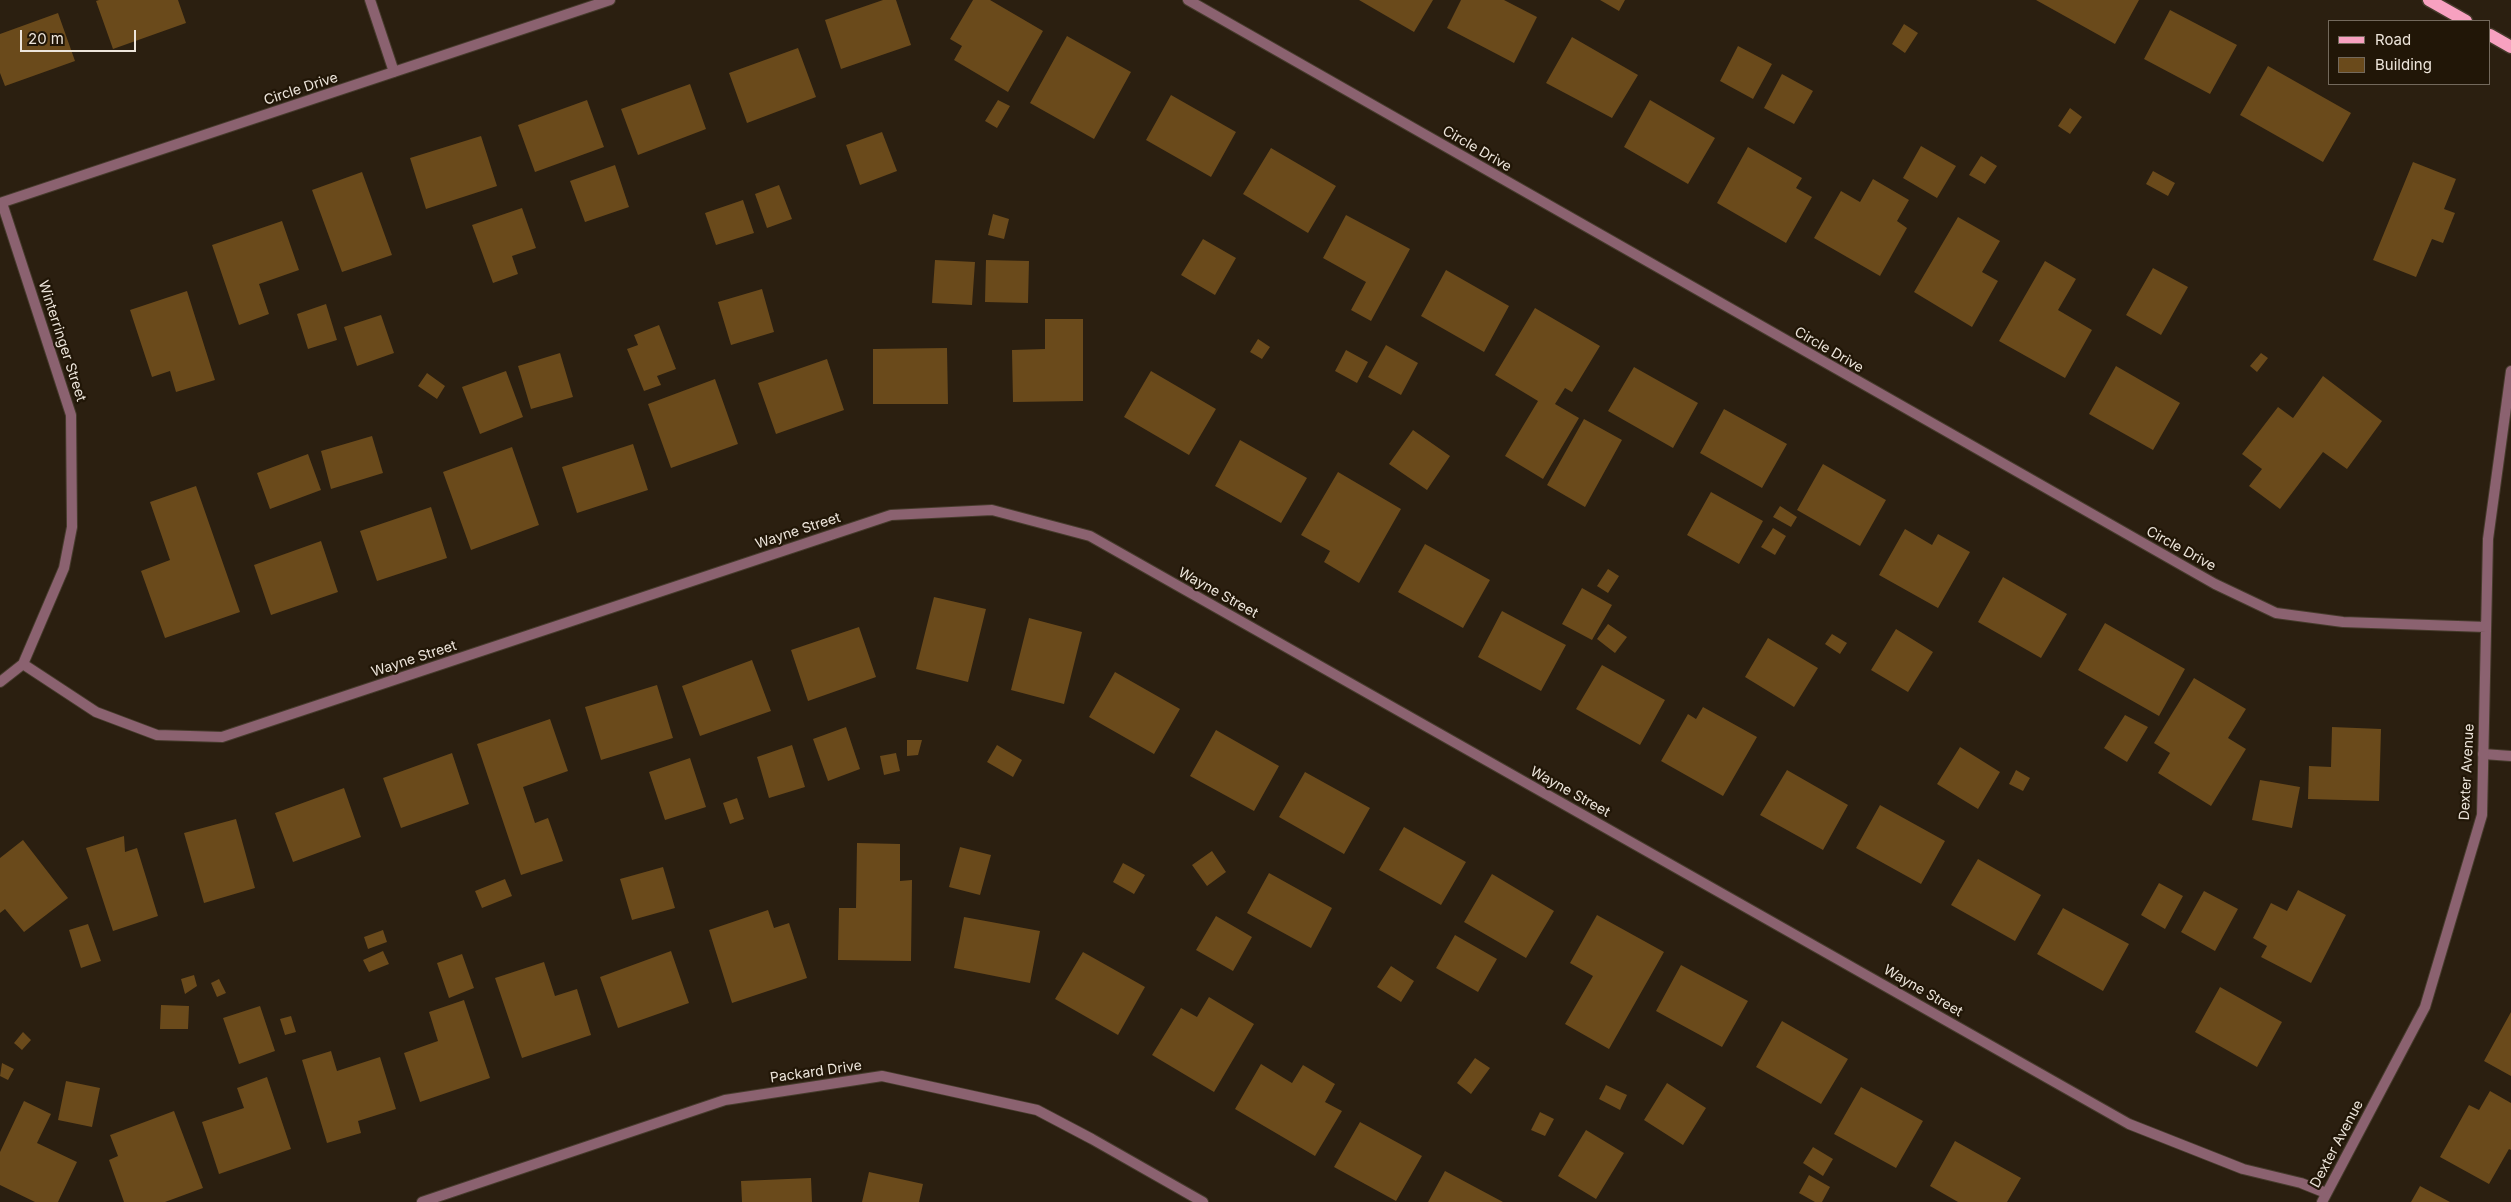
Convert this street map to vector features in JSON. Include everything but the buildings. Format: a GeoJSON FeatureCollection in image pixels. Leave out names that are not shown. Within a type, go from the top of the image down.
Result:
{"type":"FeatureCollection","features":[{"type":"Feature","properties":{"kind":"main road"},"geometry":{"type":"LineString","coordinates":[[2429,0],[2464,20]]}},
{"type":"Feature","properties":{"kind":"main road"},"geometry":{"type":"LineString","coordinates":[[2491,35],[2511,46]]}},
{"type":"Feature","properties":{"kind":"street"},"geometry":{"type":"LineString","coordinates":[[370,0],[394,72]]}},
{"type":"Feature","properties":{"kind":"street","name":"Circle Drive"},"geometry":{"type":"LineString","coordinates":[[1,203],[610,0]]}},
{"type":"Feature","properties":{"kind":"street","name":"Circle Drive"},"geometry":{"type":"LineString","coordinates":[[1188,0],[2216,584],[2276,614],[2343,622],[2486,627]]}},
{"type":"Feature","properties":{"kind":"street","name":"Winterringer Street"},"geometry":{"type":"LineString","coordinates":[[0,682],[23,664],[64,568],[72,527],[71,415],[1,203]]}},
{"type":"Feature","properties":{"kind":"street","name":"Dexter Avenue"},"geometry":{"type":"LineString","coordinates":[[2324,1198],[2425,1007],[2482,815],[2488,539],[2511,371]]}},
{"type":"Feature","properties":{"kind":"street","name":"Wayne Street"},"geometry":{"type":"LineString","coordinates":[[23,664],[96,712],[157,735],[222,737],[891,515],[992,510],[1090,536],[2129,1124],[2242,1169],[2301,1183],[2324,1198]]}},
{"type":"Feature","properties":{"kind":"street"},"geometry":{"type":"LineString","coordinates":[[2483,754],[2511,756]]}},
{"type":"Feature","properties":{"kind":"street","name":"Packard Drive"},"geometry":{"type":"LineString","coordinates":[[422,1202],[725,1100],[882,1076],[1037,1110],[1203,1202]]}}]}
